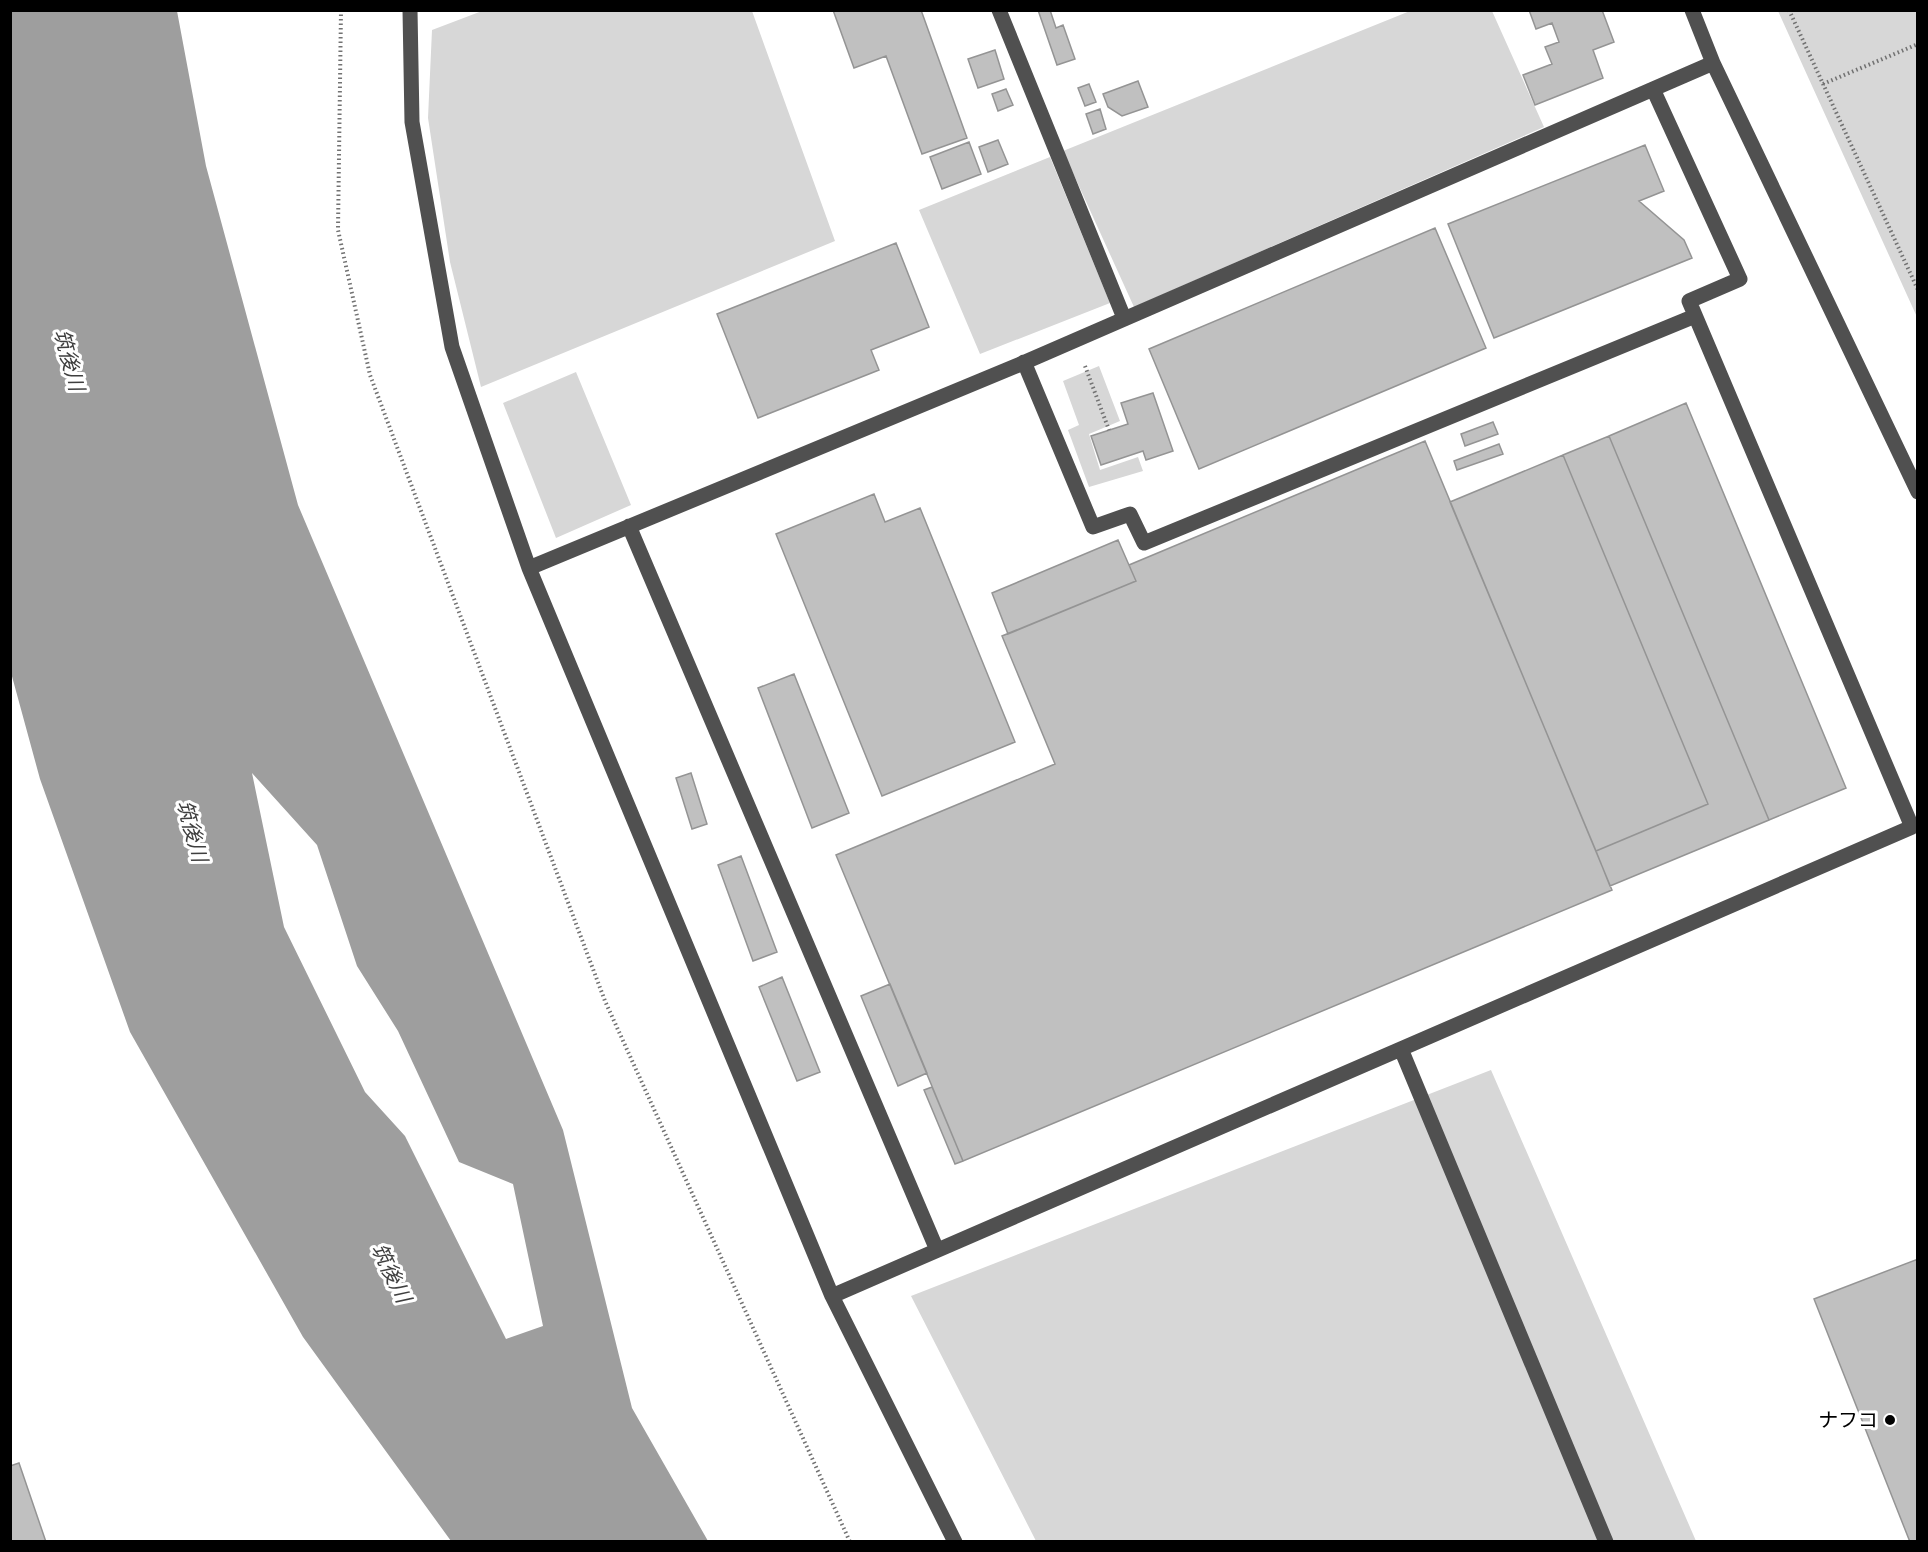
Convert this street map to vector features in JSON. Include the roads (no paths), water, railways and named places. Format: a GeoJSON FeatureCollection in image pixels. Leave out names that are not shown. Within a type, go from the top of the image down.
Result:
{"type":"FeatureCollection","features":[{"type":"Feature","properties":{"kind":"street"},"geometry":{"type":"LineString","coordinates":[[410,10],[412,122],[452,347],[528,568],[832,1296],[955,1542]]}},
{"type":"Feature","properties":{"kind":"street"},"geometry":{"type":"LineString","coordinates":[[999,10],[1124,318]]}},
{"type":"Feature","properties":{"kind":"street"},"geometry":{"type":"LineString","coordinates":[[1692,10],[1713,63],[1917,492]]}},
{"type":"Feature","properties":{"kind":"street"},"geometry":{"type":"LineString","coordinates":[[528,568],[1024,362],[1713,63]]}},
{"type":"Feature","properties":{"kind":"street"},"geometry":{"type":"LineString","coordinates":[[832,1296],[1912,827],[1689,301],[1740,279],[1653,89]]}},
{"type":"Feature","properties":{"kind":"street"},"geometry":{"type":"LineString","coordinates":[[1024,362],[1093,527],[1130,514],[1144,543],[1695,316]]}},
{"type":"Feature","properties":{"kind":"street"},"geometry":{"type":"LineString","coordinates":[[628,526],[937,1250]]}},
{"type":"Feature","properties":{"kind":"street"},"geometry":{"type":"LineString","coordinates":[[1401,1049],[1606,1542]]}},
{"type":"Feature","properties":{"kind":"water","name":"筑後川"},"geometry":{"type":"Polygon","coordinates":[[[10,11],[177,11],[206,166],[298,505],[563,1130],[632,1408],[708,1541],[451,1541],[303,1337],[130,1032],[40,779],[10,669],[10,11]],[[252,773],[284,927],[365,1092],[405,1136],[506,1339],[543,1326],[513,1184],[459,1162],[398,1031],[357,966],[317,845],[252,773]]]}},
{"type":"Feature","properties":{"kind":"place","name":"ナフコ"},"geometry":{"type":"Point","coordinates":[1890,1420]}}]}
